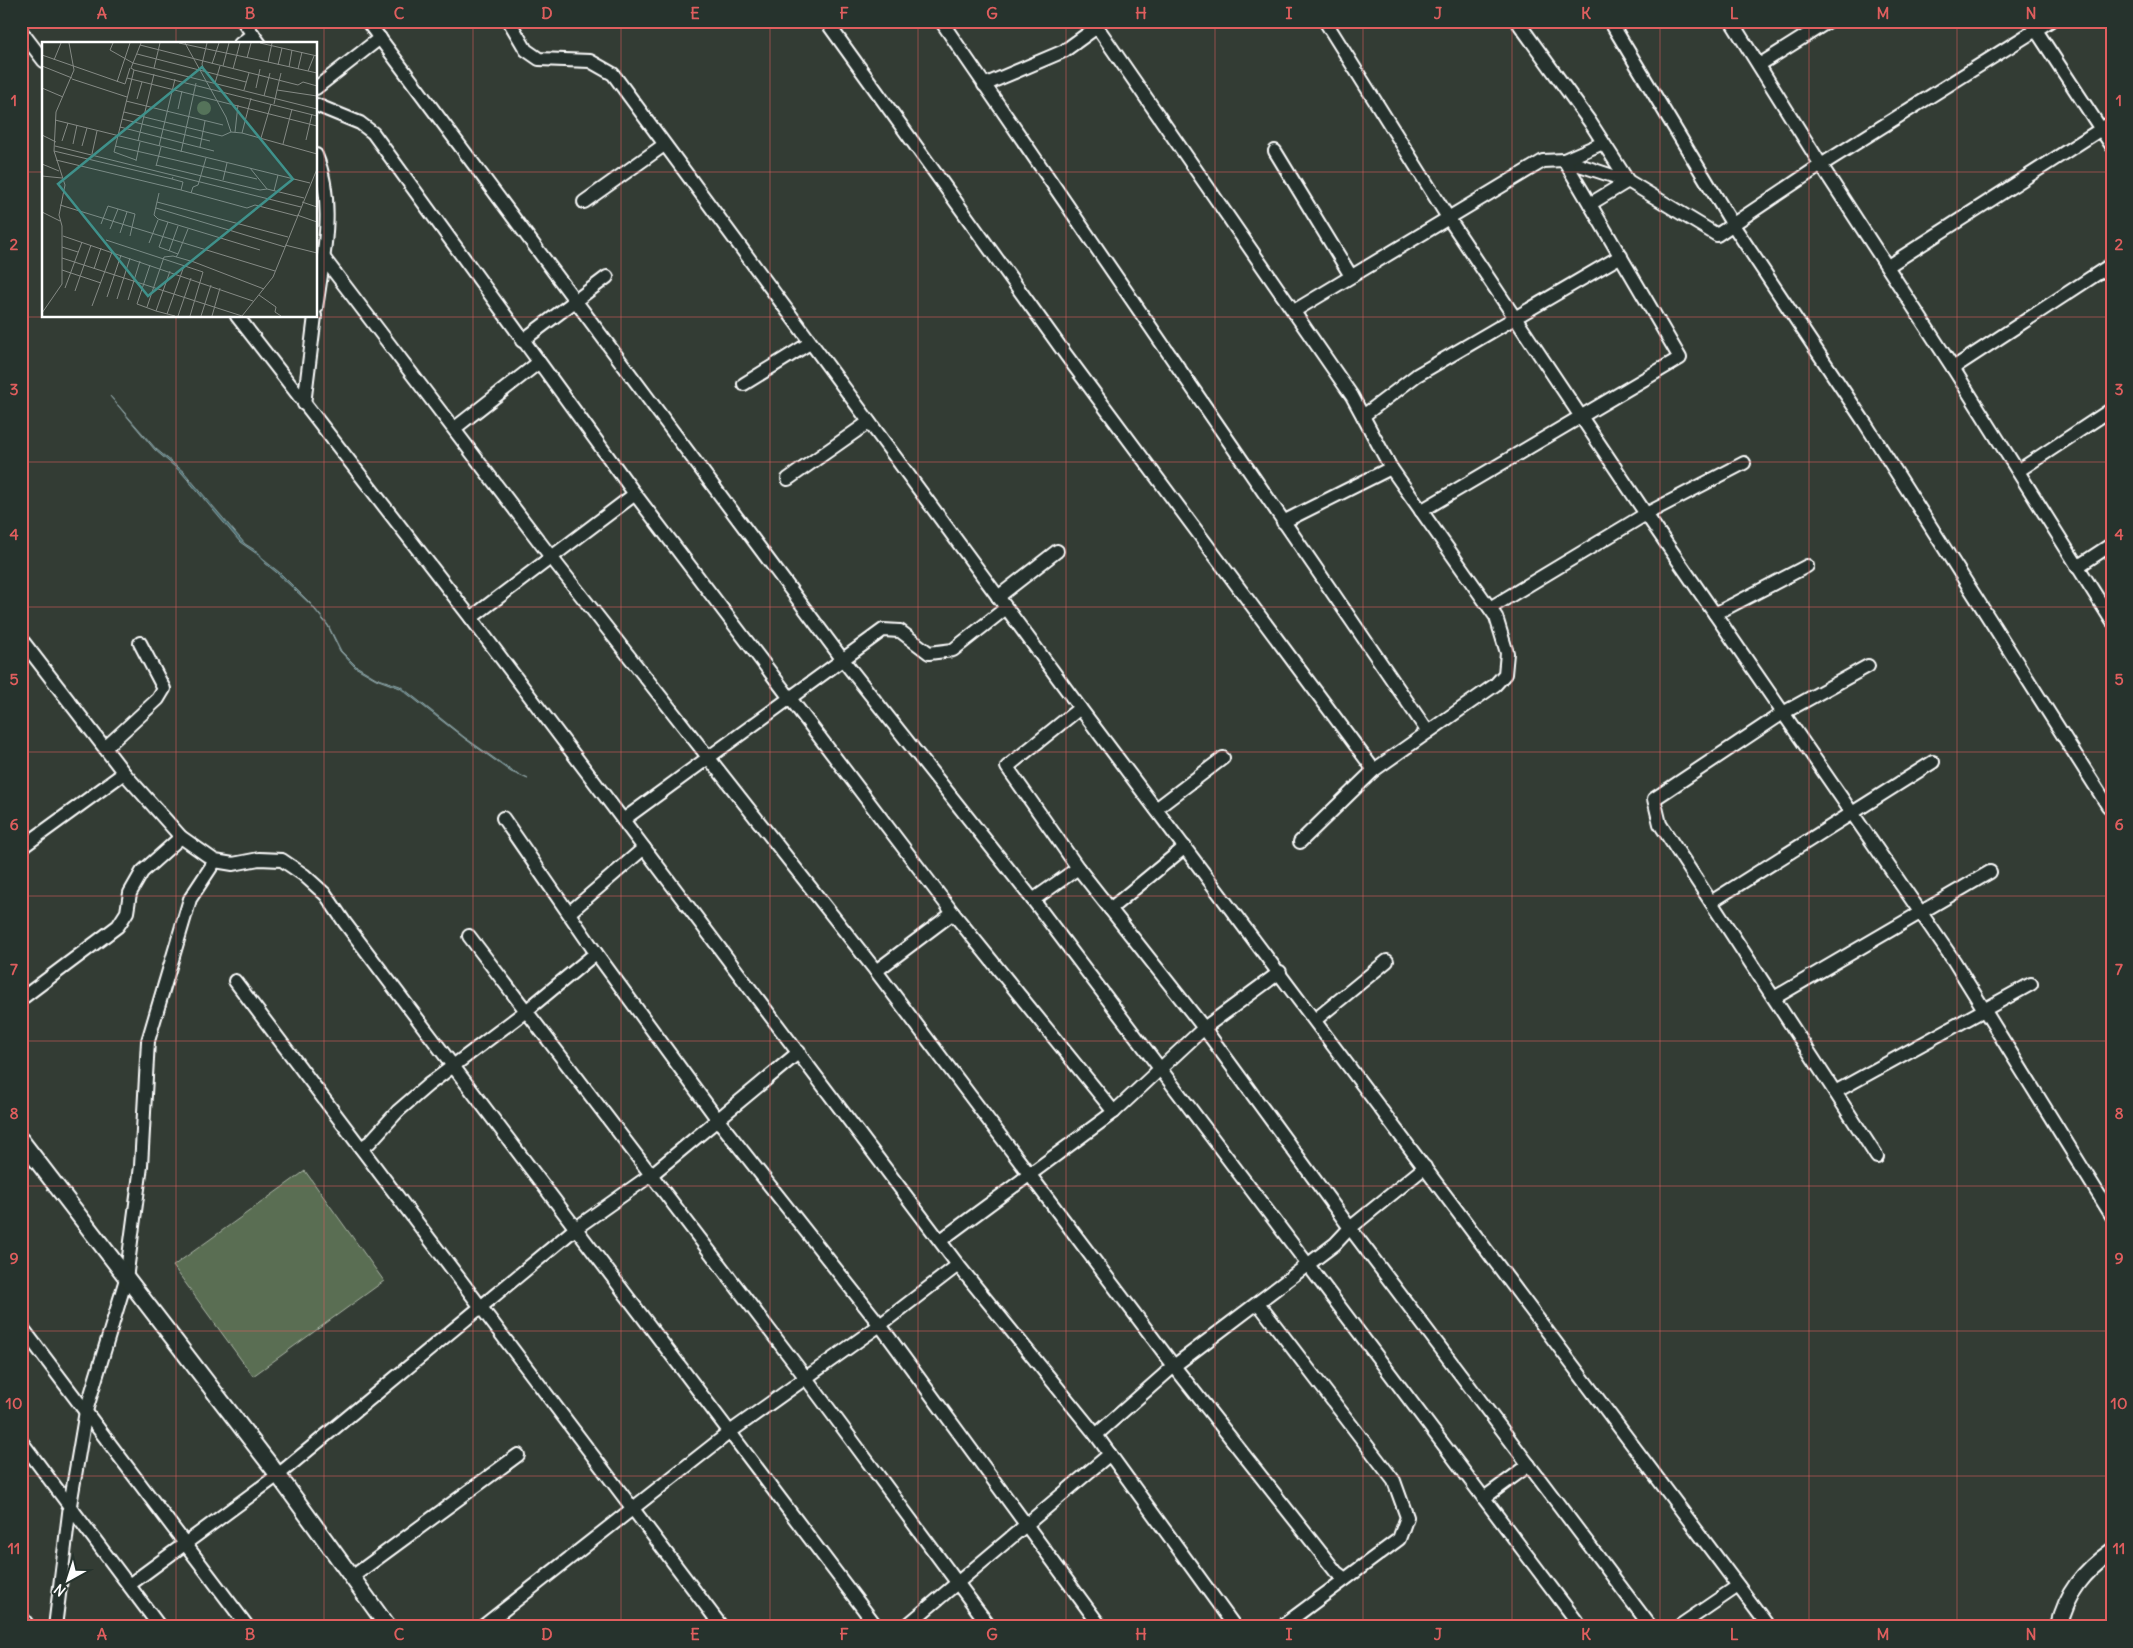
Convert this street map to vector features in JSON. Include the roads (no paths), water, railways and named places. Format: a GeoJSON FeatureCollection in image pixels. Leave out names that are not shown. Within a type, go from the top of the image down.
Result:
{"type":"FeatureCollection","features":[{"type":"Feature","properties":{"kind":"street"},"geometry":{"type":"LineString","coordinates":[[243,21],[256,39]]}},
{"type":"Feature","properties":{"kind":"street"},"geometry":{"type":"LineString","coordinates":[[368,21],[843,660],[1033,900],[1581,1627]]}},
{"type":"Feature","properties":{"kind":"street"},"geometry":{"type":"LineString","coordinates":[[509,21],[526,50],[539,59],[590,61],[613,74],[1080,708],[1280,972],[1769,1627]]}},
{"type":"Feature","properties":{"kind":"street"},"geometry":{"type":"LineString","coordinates":[[826,21],[1066,355],[1374,770]]}},
{"type":"Feature","properties":{"kind":"street"},"geometry":{"type":"LineString","coordinates":[[941,21],[1428,732]]}},
{"type":"Feature","properties":{"kind":"street"},"geometry":{"type":"LineString","coordinates":[[1325,21],[1449,219],[1514,317],[1984,1010],[2112,1216]]}},
{"type":"Feature","properties":{"kind":"street"},"geometry":{"type":"LineString","coordinates":[[1517,21],[1628,181]]}},
{"type":"Feature","properties":{"kind":"street"},"geometry":{"type":"LineString","coordinates":[[1610,21],[1733,225],[1865,423],[2108,806]]}},
{"type":"Feature","properties":{"kind":"street"},"geometry":{"type":"LineString","coordinates":[[1731,21],[2112,621]]}},
{"type":"Feature","properties":{"kind":"street"},"geometry":{"type":"LineString","coordinates":[[1759,65],[1829,21]]}},
{"type":"Feature","properties":{"kind":"street"},"geometry":{"type":"LineString","coordinates":[[1564,160],[1628,181],[1717,235],[2033,26],[2050,21]]}},
{"type":"Feature","properties":{"kind":"street"},"geometry":{"type":"LineString","coordinates":[[984,85],[1064,51],[1095,24],[1352,396],[1391,468],[1496,617],[1506,653],[1505,674],[1495,685],[1374,770],[1300,842]]}},
{"type":"Feature","properties":{"kind":"street"},"geometry":{"type":"LineString","coordinates":[[2033,26],[2112,146]]}},
{"type":"Feature","properties":{"kind":"street"},"geometry":{"type":"LineString","coordinates":[[21,31],[42,58]]}},
{"type":"Feature","properties":{"kind":"street"},"geometry":{"type":"LineString","coordinates":[[318,86],[380,38]]}},
{"type":"Feature","properties":{"kind":"street"},"geometry":{"type":"LineString","coordinates":[[318,106],[360,123],[373,133],[522,341],[635,494],[953,913],[1114,1112]]}},
{"type":"Feature","properties":{"kind":"street"},"geometry":{"type":"LineString","coordinates":[[1888,266],[2112,122]]}},
{"type":"Feature","properties":{"kind":"street"},"geometry":{"type":"LineString","coordinates":[[1294,311],[1543,161],[1564,160],[1603,143]]}},
{"type":"Feature","properties":{"kind":"street"},"geometry":{"type":"LineString","coordinates":[[584,202],[664,145]]}},
{"type":"Feature","properties":{"kind":"street"},"geometry":{"type":"LineString","coordinates":[[1276,151],[1351,276]]}},
{"type":"Feature","properties":{"kind":"street"},"geometry":{"type":"LineString","coordinates":[[318,160],[323,172],[327,210],[318,293]]}},
{"type":"Feature","properties":{"kind":"street"},"geometry":{"type":"LineString","coordinates":[[1421,511],[1680,358],[1564,160]]}},
{"type":"Feature","properties":{"kind":"street"},"geometry":{"type":"LineString","coordinates":[[1590,204],[1628,181]]}},
{"type":"Feature","properties":{"kind":"street"},"geometry":{"type":"LineString","coordinates":[[323,256],[552,557],[876,972],[1174,1366],[1336,1572],[1345,1579]]}},
{"type":"Feature","properties":{"kind":"street"},"geometry":{"type":"LineString","coordinates":[[1363,416],[1417,375],[1621,256]]}},
{"type":"Feature","properties":{"kind":"street"},"geometry":{"type":"LineString","coordinates":[[1953,368],[2112,264]]}},
{"type":"Feature","properties":{"kind":"street"},"geometry":{"type":"LineString","coordinates":[[522,341],[607,277]]}},
{"type":"Feature","properties":{"kind":"street"},"geometry":{"type":"LineString","coordinates":[[239,318],[472,618],[958,1264],[1096,1435],[1235,1627]]}},
{"type":"Feature","properties":{"kind":"street"},"geometry":{"type":"LineString","coordinates":[[304,404],[315,318]]}},
{"type":"Feature","properties":{"kind":"street"},"geometry":{"type":"LineString","coordinates":[[744,384],[810,343]]}},
{"type":"Feature","properties":{"kind":"street"},"geometry":{"type":"LineString","coordinates":[[455,428],[538,363]]}},
{"type":"Feature","properties":{"kind":"street"},"geometry":{"type":"LineString","coordinates":[[2018,471],[2112,409]]}},
{"type":"Feature","properties":{"kind":"street"},"geometry":{"type":"LineString","coordinates":[[788,479],[869,422]]}},
{"type":"Feature","properties":{"kind":"street"},"geometry":{"type":"LineString","coordinates":[[1490,608],[1646,514],[1744,463]]}},
{"type":"Feature","properties":{"kind":"street"},"geometry":{"type":"LineString","coordinates":[[1283,522],[1391,468]]}},
{"type":"Feature","properties":{"kind":"street"},"geometry":{"type":"LineString","coordinates":[[472,618],[635,494]]}},
{"type":"Feature","properties":{"kind":"street"},"geometry":{"type":"LineString","coordinates":[[2077,567],[2112,544]]}},
{"type":"Feature","properties":{"kind":"street"},"geometry":{"type":"LineString","coordinates":[[998,596],[1057,551]]}},
{"type":"Feature","properties":{"kind":"street"},"geometry":{"type":"LineString","coordinates":[[1715,614],[1807,566]]}},
{"type":"Feature","properties":{"kind":"street"},"geometry":{"type":"LineString","coordinates":[[623,820],[708,756],[883,630],[900,631],[929,653],[953,650],[1006,608]]}},
{"type":"Feature","properties":{"kind":"street"},"geometry":{"type":"LineString","coordinates":[[21,639],[124,773],[181,837],[215,861],[233,864],[259,859],[282,860],[304,875],[326,895],[345,923],[877,1627]]}},
{"type":"Feature","properties":{"kind":"street"},"geometry":{"type":"LineString","coordinates":[[105,748],[158,699],[164,689],[140,643]]}},
{"type":"Feature","properties":{"kind":"street"},"geometry":{"type":"LineString","coordinates":[[1868,666],[1783,713],[1654,799],[1660,824],[1877,1156]]}},
{"type":"Feature","properties":{"kind":"street"},"geometry":{"type":"LineString","coordinates":[[1080,708],[1006,767],[1078,868],[1204,1028],[1350,1228],[1651,1627]]}},
{"type":"Feature","properties":{"kind":"street"},"geometry":{"type":"LineString","coordinates":[[1156,809],[1223,758]]}},
{"type":"Feature","properties":{"kind":"street"},"geometry":{"type":"LineString","coordinates":[[1711,902],[1933,762]]}},
{"type":"Feature","properties":{"kind":"street"},"geometry":{"type":"LineString","coordinates":[[21,848],[124,773]]}},
{"type":"Feature","properties":{"kind":"street"},"geometry":{"type":"LineString","coordinates":[[503,818],[596,953],[718,1120],[880,1325],[1101,1627]]}},
{"type":"Feature","properties":{"kind":"street"},"geometry":{"type":"LineString","coordinates":[[21,999],[118,926],[127,912],[130,893],[142,872],[181,837]]}},
{"type":"Feature","properties":{"kind":"street"},"geometry":{"type":"LineString","coordinates":[[1110,909],[1185,847]]}},
{"type":"Feature","properties":{"kind":"street"},"geometry":{"type":"LineString","coordinates":[[569,913],[644,848]]}},
{"type":"Feature","properties":{"kind":"street"},"geometry":{"type":"LineString","coordinates":[[56,1627],[70,1506],[86,1411],[126,1279],[141,1166],[148,1041],[190,899],[215,861]]}},
{"type":"Feature","properties":{"kind":"street"},"geometry":{"type":"LineString","coordinates":[[1033,900],[1078,868]]}},
{"type":"Feature","properties":{"kind":"street"},"geometry":{"type":"LineString","coordinates":[[1774,998],[1990,872]]}},
{"type":"Feature","properties":{"kind":"street"},"geometry":{"type":"LineString","coordinates":[[876,972],[953,913]]}},
{"type":"Feature","properties":{"kind":"street"},"geometry":{"type":"LineString","coordinates":[[469,936],[806,1378],[990,1627]]}},
{"type":"Feature","properties":{"kind":"street"},"geometry":{"type":"LineString","coordinates":[[361,1148],[370,1142],[404,1106],[526,1011],[596,953]]}},
{"type":"Feature","properties":{"kind":"street"},"geometry":{"type":"LineString","coordinates":[[1315,1020],[1387,961]]}},
{"type":"Feature","properties":{"kind":"street"},"geometry":{"type":"LineString","coordinates":[[941,1240],[1114,1112],[1204,1028],[1280,972]]}},
{"type":"Feature","properties":{"kind":"street"},"geometry":{"type":"LineString","coordinates":[[235,981],[722,1627]]}},
{"type":"Feature","properties":{"kind":"street"},"geometry":{"type":"LineString","coordinates":[[1835,1092],[2031,984]]}},
{"type":"Feature","properties":{"kind":"street"},"geometry":{"type":"LineString","coordinates":[[129,1585],[184,1542],[278,1475],[576,1228],[651,1175],[799,1052]]}},
{"type":"Feature","properties":{"kind":"street"},"geometry":{"type":"LineString","coordinates":[[23,1144],[278,1475],[388,1627]]}},
{"type":"Feature","properties":{"kind":"street"},"geometry":{"type":"LineString","coordinates":[[1096,1435],[1174,1366],[1335,1244],[1350,1228],[1425,1167]]}},
{"type":"Feature","properties":{"kind":"street"},"geometry":{"type":"LineString","coordinates":[[482,1627],[730,1432],[880,1325],[958,1264]]}},
{"type":"Feature","properties":{"kind":"street"},"geometry":{"type":"LineString","coordinates":[[1258,1303],[1394,1481],[1407,1517],[1399,1539],[1281,1627]]}},
{"type":"Feature","properties":{"kind":"street"},"geometry":{"type":"LineString","coordinates":[[21,1326],[248,1627]]}},
{"type":"Feature","properties":{"kind":"street"},"geometry":{"type":"LineString","coordinates":[[21,1440],[160,1627]]}},
{"type":"Feature","properties":{"kind":"street"},"geometry":{"type":"LineString","coordinates":[[905,1627],[1110,1454]]}},
{"type":"Feature","properties":{"kind":"street"},"geometry":{"type":"LineString","coordinates":[[352,1577],[518,1455]]}},
{"type":"Feature","properties":{"kind":"street"},"geometry":{"type":"LineString","coordinates":[[1484,1498],[1529,1466]]}},
{"type":"Feature","properties":{"kind":"street"},"geometry":{"type":"LineString","coordinates":[[2058,1627],[2063,1606],[2074,1587],[2112,1551]]}},
{"type":"Feature","properties":{"kind":"street"},"geometry":{"type":"LineString","coordinates":[[1678,1627],[1738,1586]]}},
{"type":"Feature","properties":{"kind":"street"},"geometry":{"type":"LineString","coordinates":[[21,1616],[29,1627]]}},
{"type":"Feature","properties":{"kind":"water"},"geometry":{"type":"Polygon","coordinates":[[[110,396],[156,449],[184,472],[245,544],[258,552],[265,561],[310,603],[328,625],[341,651],[356,666],[376,678],[400,686],[464,737],[512,771],[528,779],[511,772],[464,738],[400,688],[376,679],[355,667],[340,651],[328,626],[311,605],[257,554],[240,542],[182,473],[155,450],[110,396]]]}}]}
